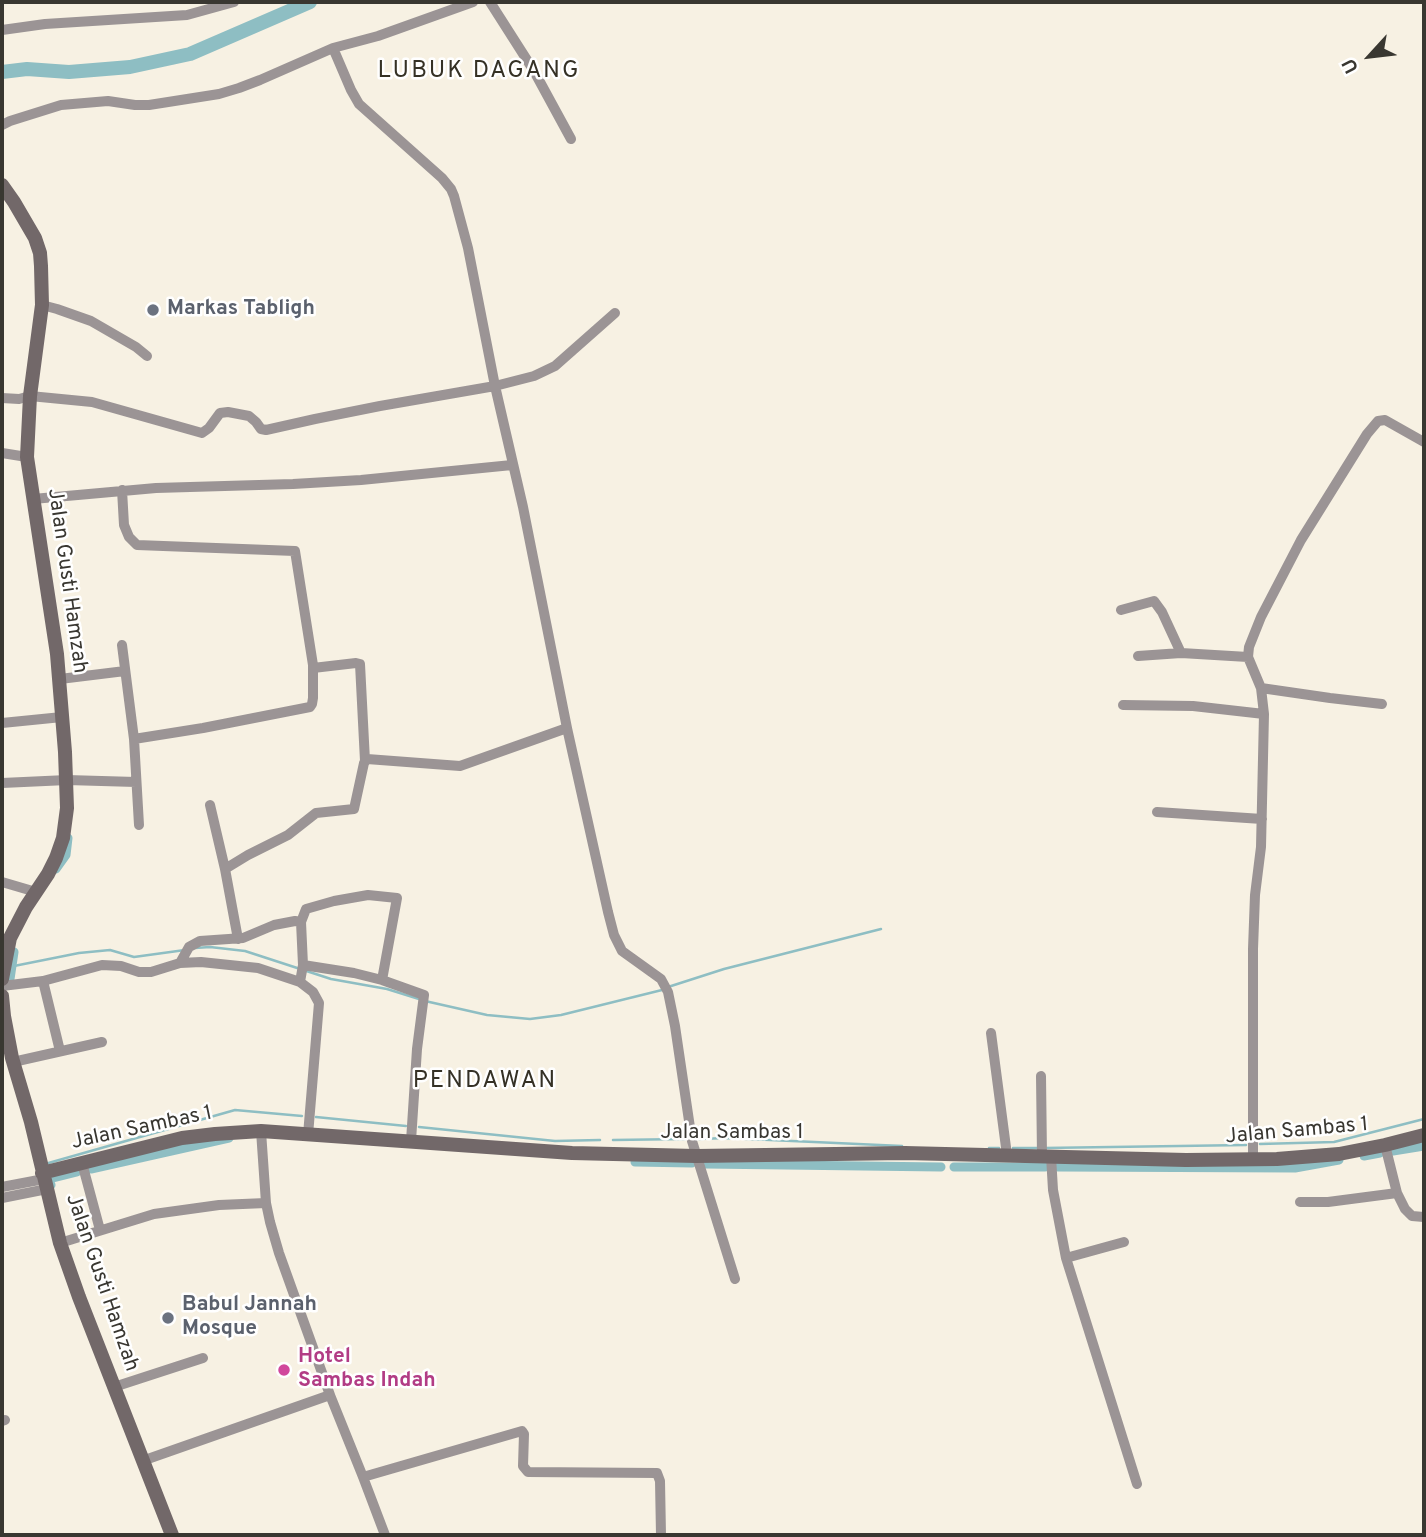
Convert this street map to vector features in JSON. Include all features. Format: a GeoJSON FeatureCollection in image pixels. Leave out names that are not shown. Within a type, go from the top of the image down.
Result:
{"type":"FeatureCollection","features":[{"type":"Feature","properties":{"kind":"street"},"geometry":{"type":"LineString","coordinates":[[2,30],[45,24],[187,15],[234,2]]}},
{"type":"Feature","properties":{"kind":"street"},"geometry":{"type":"LineString","coordinates":[[490,2],[534,71],[571,139]]}},
{"type":"Feature","properties":{"kind":"street"},"geometry":{"type":"LineString","coordinates":[[2,125],[55,106],[108,101],[149,105],[219,94],[260,80],[333,48],[397,30],[468,3]]}},
{"type":"Feature","properties":{"kind":"street"},"geometry":{"type":"LineString","coordinates":[[333,48],[359,104],[451,189],[468,248],[567,728],[614,936],[622,951],[661,979],[666,988],[675,1026],[692,1141],[735,1279]]}},
{"type":"Feature","properties":{"kind":"street","name":"Jalan Gusti Hamzah"},"geometry":{"type":"LineString","coordinates":[[2,186],[35,237],[40,253],[42,305],[30,396],[27,457],[60,679],[67,780],[63,838],[48,874],[10,938],[2,979]]}},
{"type":"Feature","properties":{"kind":"street"},"geometry":{"type":"LineString","coordinates":[[42,305],[91,321],[148,356]]}},
{"type":"Feature","properties":{"kind":"street"},"geometry":{"type":"LineString","coordinates":[[2,398],[19,399],[30,396],[92,402],[202,433],[223,411],[249,416],[261,429],[266,430],[534,376],[555,366],[615,313]]}},
{"type":"Feature","properties":{"kind":"street"},"geometry":{"type":"LineString","coordinates":[[1253,1159],[1254,938],[1262,820],[1265,714],[1261,688],[1248,657],[1250,647],[1261,617],[1301,540],[1367,434],[1378,421],[1385,420],[1424,442]]}},
{"type":"Feature","properties":{"kind":"street"},"geometry":{"type":"LineString","coordinates":[[2,453],[27,457]]}},
{"type":"Feature","properties":{"kind":"street"},"geometry":{"type":"LineString","coordinates":[[33,499],[122,491],[361,480],[512,465]]}},
{"type":"Feature","properties":{"kind":"street"},"geometry":{"type":"LineString","coordinates":[[122,491],[124,525],[129,537],[137,545],[295,551],[313,668],[313,698],[310,707],[134,739]]}},
{"type":"Feature","properties":{"kind":"street"},"geometry":{"type":"LineString","coordinates":[[1121,610],[1154,601],[1181,653]]}},
{"type":"Feature","properties":{"kind":"street"},"geometry":{"type":"LineString","coordinates":[[122,645],[134,739],[139,825]]}},
{"type":"Feature","properties":{"kind":"street"},"geometry":{"type":"LineString","coordinates":[[1138,656],[1181,653],[1248,657]]}},
{"type":"Feature","properties":{"kind":"street"},"geometry":{"type":"LineString","coordinates":[[225,869],[288,835],[316,813],[354,809],[365,761],[360,664],[313,668]]}},
{"type":"Feature","properties":{"kind":"street"},"geometry":{"type":"LineString","coordinates":[[60,679],[125,671]]}},
{"type":"Feature","properties":{"kind":"street"},"geometry":{"type":"LineString","coordinates":[[1261,688],[1382,704]]}},
{"type":"Feature","properties":{"kind":"street"},"geometry":{"type":"LineString","coordinates":[[1123,705],[1193,706],[1265,714]]}},
{"type":"Feature","properties":{"kind":"street"},"geometry":{"type":"LineString","coordinates":[[2,723],[62,717]]}},
{"type":"Feature","properties":{"kind":"street"},"geometry":{"type":"LineString","coordinates":[[365,761],[460,766],[567,728]]}},
{"type":"Feature","properties":{"kind":"street"},"geometry":{"type":"LineString","coordinates":[[2,783],[67,780],[136,782]]}},
{"type":"Feature","properties":{"kind":"street"},"geometry":{"type":"LineString","coordinates":[[210,805],[238,939]]}},
{"type":"Feature","properties":{"kind":"street"},"geometry":{"type":"LineString","coordinates":[[1157,811],[1262,820]]}},
{"type":"Feature","properties":{"kind":"street"},"geometry":{"type":"LineString","coordinates":[[2,882],[36,892]]}},
{"type":"Feature","properties":{"kind":"street"},"geometry":{"type":"LineString","coordinates":[[308,1135],[319,1003],[302,974],[301,922],[306,909],[368,895],[397,898],[382,980]]}},
{"type":"Feature","properties":{"kind":"street"},"geometry":{"type":"LineString","coordinates":[[182,960],[189,947],[200,941],[238,939],[274,925],[301,922]]}},
{"type":"Feature","properties":{"kind":"street"},"geometry":{"type":"LineString","coordinates":[[2,986],[43,981],[102,965],[145,972],[158,971],[182,960],[247,965],[277,973],[354,973],[424,995],[417,1049],[411,1141]]}},
{"type":"Feature","properties":{"kind":"street"},"geometry":{"type":"LineString","coordinates":[[43,981],[60,1051]]}},
{"type":"Feature","properties":{"kind":"street","name":"Jalan Gusti Hamzah"},"geometry":{"type":"LineString","coordinates":[[2,996],[13,1062],[31,1122],[60,1243],[172,1535]]}},
{"type":"Feature","properties":{"kind":"street"},"geometry":{"type":"LineString","coordinates":[[991,1033],[1007,1155]]}},
{"type":"Feature","properties":{"kind":"street"},"geometry":{"type":"LineString","coordinates":[[13,1062],[102,1042]]}},
{"type":"Feature","properties":{"kind":"street"},"geometry":{"type":"LineString","coordinates":[[1041,1076],[1045,1155],[1066,1258],[1138,1484]]}},
{"type":"Feature","properties":{"kind":"street"},"geometry":{"type":"LineString","coordinates":[[261,1131],[267,1203],[279,1253],[330,1395],[385,1535]]}},
{"type":"Feature","properties":{"kind":"street","name":"Jalan Sambas 1"},"geometry":{"type":"LineString","coordinates":[[44,1180],[82,1163],[182,1139],[261,1131],[572,1153],[696,1156],[905,1153],[1186,1160],[1339,1154],[1385,1146],[1424,1135]]}},
{"type":"Feature","properties":{"kind":"street"},"geometry":{"type":"LineString","coordinates":[[1385,1146],[1397,1193],[1409,1214],[1424,1217]]}},
{"type":"Feature","properties":{"kind":"street"},"geometry":{"type":"LineString","coordinates":[[82,1163],[100,1230]]}},
{"type":"Feature","properties":{"kind":"street"},"geometry":{"type":"LineString","coordinates":[[2,1187],[44,1180]]}},
{"type":"Feature","properties":{"kind":"street"},"geometry":{"type":"LineString","coordinates":[[2,1198],[44,1180]]}},
{"type":"Feature","properties":{"kind":"street"},"geometry":{"type":"LineString","coordinates":[[1300,1202],[1328,1202],[1397,1193]]}},
{"type":"Feature","properties":{"kind":"street"},"geometry":{"type":"LineString","coordinates":[[60,1243],[154,1214],[219,1205],[267,1203]]}},
{"type":"Feature","properties":{"kind":"street"},"geometry":{"type":"LineString","coordinates":[[1066,1258],[1124,1242]]}},
{"type":"Feature","properties":{"kind":"street"},"geometry":{"type":"LineString","coordinates":[[114,1387],[203,1358]]}},
{"type":"Feature","properties":{"kind":"street"},"geometry":{"type":"LineString","coordinates":[[142,1461],[330,1395]]}},
{"type":"Feature","properties":{"kind":"street"},"geometry":{"type":"LineString","coordinates":[[363,1477],[522,1431],[523,1466],[528,1472],[657,1473],[660,1481],[661,1535]]}},
{"type":"Feature","properties":{"kind":"waterway"},"geometry":{"type":"LineString","coordinates":[[2,72],[27,69],[69,72],[130,67],[190,54],[310,2]]}},
{"type":"Feature","properties":{"kind":"waterway"},"geometry":{"type":"LineString","coordinates":[[56,869],[66,855],[68,838]]}},
{"type":"Feature","properties":{"kind":"waterway"},"geometry":{"type":"LineString","coordinates":[[668,987],[724,969],[881,929]]}},
{"type":"Feature","properties":{"kind":"waterway"},"geometry":{"type":"LineString","coordinates":[[195,948],[245,951],[331,979],[387,989],[419,999]]}},
{"type":"Feature","properties":{"kind":"waterway"},"geometry":{"type":"LineString","coordinates":[[9,967],[79,953],[110,950],[134,957],[185,950]]}},
{"type":"Feature","properties":{"kind":"waterway"},"geometry":{"type":"LineString","coordinates":[[10,979],[14,952]]}},
{"type":"Feature","properties":{"kind":"waterway"},"geometry":{"type":"LineString","coordinates":[[425,1001],[487,1015],[530,1019],[561,1015],[662,990]]}},
{"type":"Feature","properties":{"kind":"waterway"},"geometry":{"type":"LineString","coordinates":[[45,1164],[235,1110],[302,1116]]}},
{"type":"Feature","properties":{"kind":"waterway"},"geometry":{"type":"LineString","coordinates":[[316,1117],[406,1126]]}},
{"type":"Feature","properties":{"kind":"waterway"},"geometry":{"type":"LineString","coordinates":[[1260,1144],[1334,1142],[1424,1119]]}},
{"type":"Feature","properties":{"kind":"waterway"},"geometry":{"type":"LineString","coordinates":[[419,1127],[555,1141],[600,1140]]}},
{"type":"Feature","properties":{"kind":"waterway"},"geometry":{"type":"LineString","coordinates":[[91,1169],[229,1138]]}},
{"type":"Feature","properties":{"kind":"waterway"},"geometry":{"type":"LineString","coordinates":[[613,1140],[685,1139]]}},
{"type":"Feature","properties":{"kind":"waterway"},"geometry":{"type":"LineString","coordinates":[[699,1139],[902,1146]]}},
{"type":"Feature","properties":{"kind":"waterway"},"geometry":{"type":"LineString","coordinates":[[1044,1148],[1246,1145]]}},
{"type":"Feature","properties":{"kind":"waterway"},"geometry":{"type":"LineString","coordinates":[[1393,1151],[1424,1146]]}},
{"type":"Feature","properties":{"kind":"waterway"},"geometry":{"type":"LineString","coordinates":[[989,1148],[999,1148]]}},
{"type":"Feature","properties":{"kind":"waterway"},"geometry":{"type":"LineString","coordinates":[[1013,1148],[1038,1148]]}},
{"type":"Feature","properties":{"kind":"waterway"},"geometry":{"type":"LineString","coordinates":[[1364,1156],[1380,1153]]}},
{"type":"Feature","properties":{"kind":"waterway"},"geometry":{"type":"LineString","coordinates":[[1058,1167],[1295,1168],[1339,1160]]}},
{"type":"Feature","properties":{"kind":"waterway"},"geometry":{"type":"LineString","coordinates":[[635,1162],[692,1163]]}},
{"type":"Feature","properties":{"kind":"waterway"},"geometry":{"type":"LineString","coordinates":[[706,1164],[941,1167]]}},
{"type":"Feature","properties":{"kind":"waterway"},"geometry":{"type":"LineString","coordinates":[[954,1167],[1045,1167]]}},
{"type":"Feature","properties":{"kind":"waterway"},"geometry":{"type":"LineString","coordinates":[[51,1185],[49,1179],[77,1172]]}},
{"type":"Feature","properties":{"kind":"place","name":"Markas Tabligh"},"geometry":{"type":"Point","coordinates":[153,310]}},
{"type":"Feature","properties":{"kind":"place","name":"Babul Jannah Mosque"},"geometry":{"type":"Point","coordinates":[168,1318]}},
{"type":"Feature","properties":{"kind":"place","name":"Hotel Sambas Indah"},"geometry":{"type":"Point","coordinates":[284,1370]}},
{"type":"Feature","properties":{"kind":"district","name":"LUBUK DAGANG"},"geometry":{"type":"Point","coordinates":[479,72]}},
{"type":"Feature","properties":{"kind":"district","name":"PENDAWAN"},"geometry":{"type":"Point","coordinates":[485,1082]}}]}
